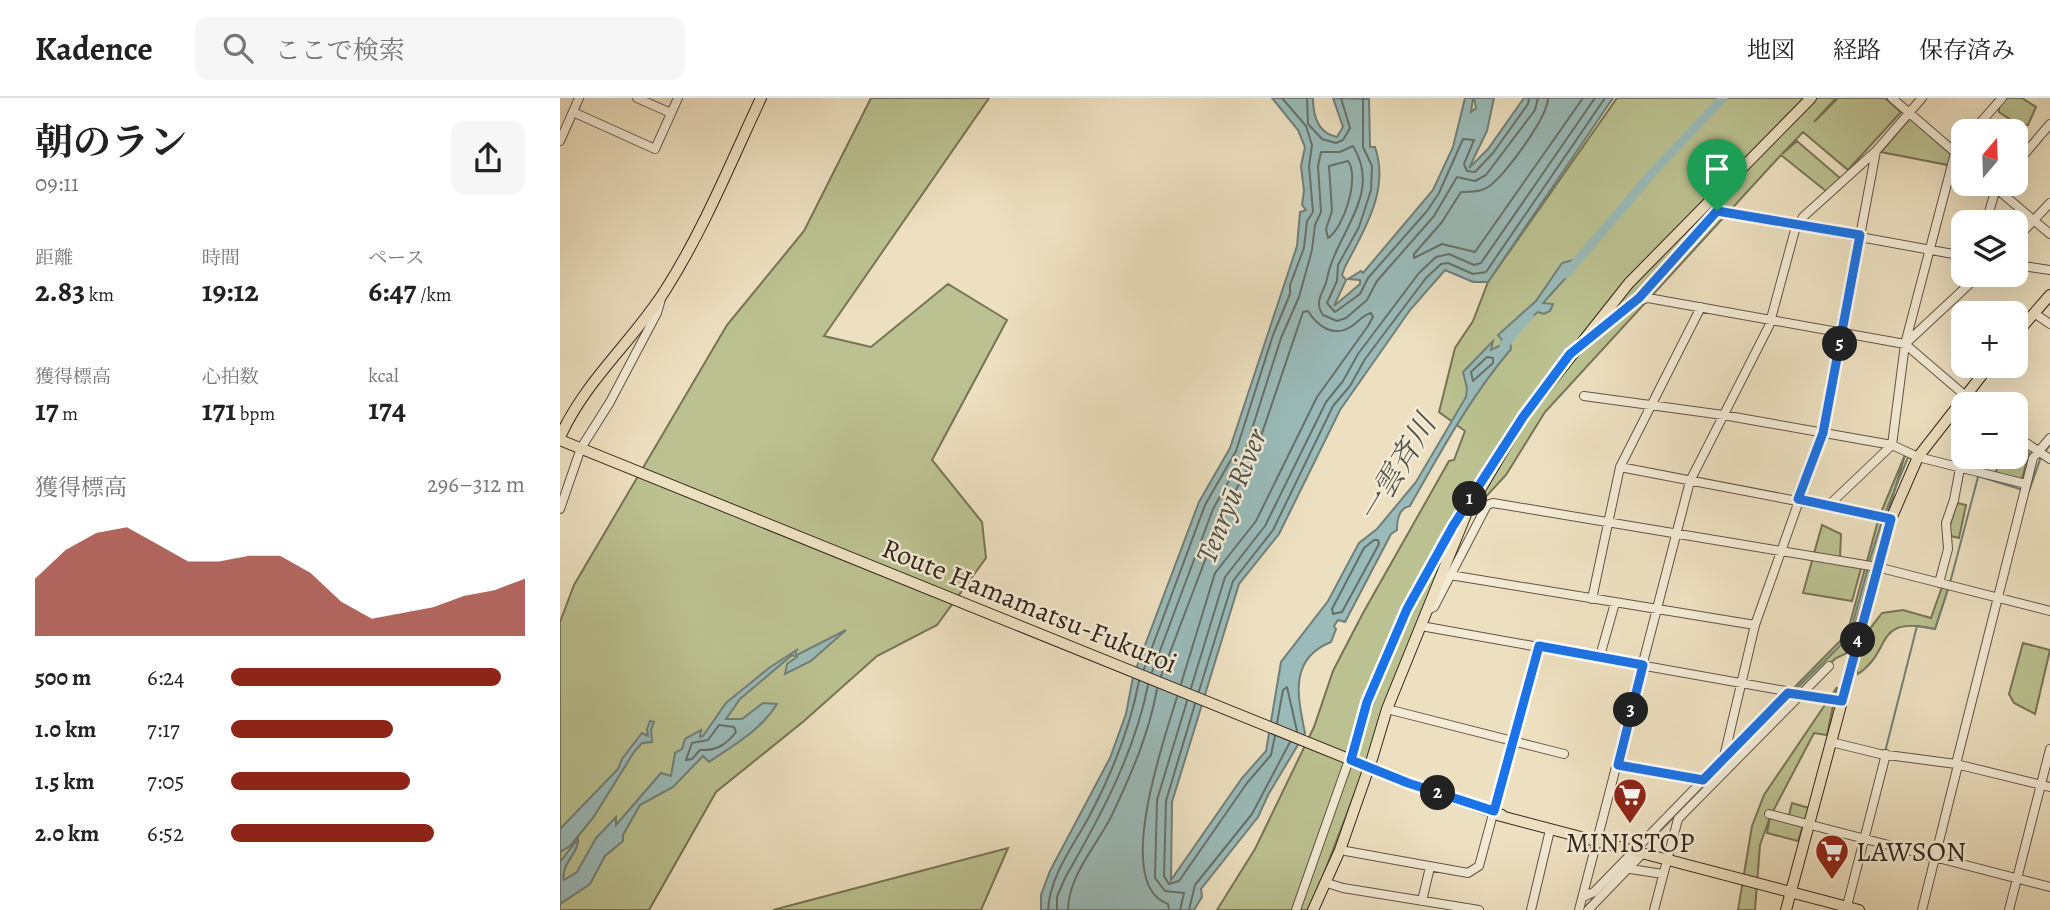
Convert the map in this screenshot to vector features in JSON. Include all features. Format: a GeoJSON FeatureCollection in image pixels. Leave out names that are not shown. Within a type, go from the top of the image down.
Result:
{"type":"FeatureCollection","features":[{"type":"Feature","properties":{"kind":"main road"},"geometry":{"type":"LineString","coordinates":[[561,435],[564,417],[623,349],[661,296],[687,253],[761,98]]}},
{"type":"Feature","properties":{"kind":"main road"},"geometry":{"type":"LineString","coordinates":[[1372,759],[1387,709],[1466,512],[1492,466],[1570,354],[1671,237],[1811,98]]}},
{"type":"Feature","properties":{"kind":"main road"},"geometry":{"type":"LineString","coordinates":[[2028,320],[2050,295]]}},
{"type":"Feature","properties":{"kind":"main road"},"geometry":{"type":"LineString","coordinates":[[1967,392],[1979,378]]}},
{"type":"Feature","properties":{"kind":"main road"},"geometry":{"type":"LineString","coordinates":[[1786,910],[1891,519],[1918,457],[1951,413]]}},
{"type":"Feature","properties":{"kind":"main road","name":"Route Hamamatsu-Fukuroi"},"geometry":{"type":"LineString","coordinates":[[560,440],[1346,758],[1493,812],[1598,843],[1859,910]]}},
{"type":"Feature","properties":{"kind":"main road"},"geometry":{"type":"LineString","coordinates":[[1313,910],[1327,883],[1367,773]]}},
{"type":"Feature","properties":{"kind":"street"},"geometry":{"type":"LineString","coordinates":[[560,141],[579,98]]}},
{"type":"Feature","properties":{"kind":"street"},"geometry":{"type":"LineString","coordinates":[[637,98],[671,113]]}},
{"type":"Feature","properties":{"kind":"street"},"geometry":{"type":"LineString","coordinates":[[573,113],[656,149],[678,98]]}},
{"type":"Feature","properties":{"kind":"street"},"geometry":{"type":"LineString","coordinates":[[1892,98],[1951,150]]}},
{"type":"Feature","properties":{"kind":"street"},"geometry":{"type":"LineString","coordinates":[[1579,910],[1690,481],[1771,320],[1798,224],[1876,151],[1922,98]]}},
{"type":"Feature","properties":{"kind":"street"},"geometry":{"type":"LineString","coordinates":[[1984,119],[2002,98]]}},
{"type":"Feature","properties":{"kind":"street"},"geometry":{"type":"LineString","coordinates":[[2028,150],[2050,124]]}},
{"type":"Feature","properties":{"kind":"street"},"geometry":{"type":"LineString","coordinates":[[1723,761],[1755,625],[1823,433],[1876,151]]}},
{"type":"Feature","properties":{"kind":"street"},"geometry":{"type":"LineString","coordinates":[[1828,506],[1892,445],[1905,344],[1927,249],[1951,167]]}},
{"type":"Feature","properties":{"kind":"street"},"geometry":{"type":"LineString","coordinates":[[2007,196],[2050,234]]}},
{"type":"Feature","properties":{"kind":"street"},"geometry":{"type":"LineString","coordinates":[[2028,228],[2050,203]]}},
{"type":"Feature","properties":{"kind":"street"},"geometry":{"type":"LineString","coordinates":[[1570,354],[1639,298],[1717,211],[1951,254]]}},
{"type":"Feature","properties":{"kind":"street"},"geometry":{"type":"LineString","coordinates":[[2028,267],[2050,270]]}},
{"type":"Feature","properties":{"kind":"street"},"geometry":{"type":"LineString","coordinates":[[1905,344],[1966,287]]}},
{"type":"Feature","properties":{"kind":"street"},"geometry":{"type":"LineString","coordinates":[[560,509],[581,448],[610,402],[647,332],[661,296]]}},
{"type":"Feature","properties":{"kind":"street"},"geometry":{"type":"LineString","coordinates":[[1639,298],[1905,344],[1961,392]]}},
{"type":"Feature","properties":{"kind":"street"},"geometry":{"type":"LineString","coordinates":[[1592,598],[1606,521],[1620,467],[1701,307]]}},
{"type":"Feature","properties":{"kind":"street"},"geometry":{"type":"LineString","coordinates":[[2034,313],[2050,324]]}},
{"type":"Feature","properties":{"kind":"street"},"geometry":{"type":"LineString","coordinates":[[1584,396],[1723,415],[1892,445],[1918,457],[1951,466]]}},
{"type":"Feature","properties":{"kind":"street"},"geometry":{"type":"LineString","coordinates":[[1922,910],[2026,484],[2038,453],[2050,438]]}},
{"type":"Feature","properties":{"kind":"street"},"geometry":{"type":"LineString","coordinates":[[2028,445],[2050,459]]}},
{"type":"Feature","properties":{"kind":"street"},"geometry":{"type":"LineString","coordinates":[[1296,910],[1346,758],[1407,609],[1453,526],[1492,466]]}},
{"type":"Feature","properties":{"kind":"street"},"geometry":{"type":"LineString","coordinates":[[1620,467],[1798,499],[1891,519]]}},
{"type":"Feature","properties":{"kind":"street"},"geometry":{"type":"LineString","coordinates":[[1939,583],[1948,549],[1946,523],[1960,469]]}},
{"type":"Feature","properties":{"kind":"street"},"geometry":{"type":"LineString","coordinates":[[1964,469],[2026,484]]}},
{"type":"Feature","properties":{"kind":"street"},"geometry":{"type":"LineString","coordinates":[[1427,610],[1434,607],[1488,505],[1493,503],[1877,567],[2050,611]]}},
{"type":"Feature","properties":{"kind":"street"},"geometry":{"type":"LineString","coordinates":[[1450,575],[1755,625]]}},
{"type":"Feature","properties":{"kind":"street"},"geometry":{"type":"LineString","coordinates":[[1600,656],[1615,603]]}},
{"type":"Feature","properties":{"kind":"street"},"geometry":{"type":"LineString","coordinates":[[1421,626],[1842,701]]}},
{"type":"Feature","properties":{"kind":"street"},"geometry":{"type":"LineString","coordinates":[[1340,850],[1468,873],[1475,871],[1479,866],[1539,646]]}},
{"type":"Feature","properties":{"kind":"street"},"geometry":{"type":"LineString","coordinates":[[1583,897],[1594,892],[1617,867],[1637,853],[1829,666]]}},
{"type":"Feature","properties":{"kind":"street"},"geometry":{"type":"LineString","coordinates":[[1654,910],[1678,819],[1723,761],[1788,693]]}},
{"type":"Feature","properties":{"kind":"street"},"geometry":{"type":"LineString","coordinates":[[1387,709],[1564,754]]}},
{"type":"Feature","properties":{"kind":"street"},"geometry":{"type":"LineString","coordinates":[[1831,742],[1886,754],[1957,764],[2045,785]]}},
{"type":"Feature","properties":{"kind":"street"},"geometry":{"type":"LineString","coordinates":[[2009,910],[2045,785],[2050,749]]}},
{"type":"Feature","properties":{"kind":"street"},"geometry":{"type":"LineString","coordinates":[[1846,908],[1886,754]]}},
{"type":"Feature","properties":{"kind":"street"},"geometry":{"type":"LineString","coordinates":[[1618,765],[1705,784]]}},
{"type":"Feature","properties":{"kind":"street"},"geometry":{"type":"LineString","coordinates":[[1769,814],[2050,887]]}},
{"type":"Feature","properties":{"kind":"street"},"geometry":{"type":"LineString","coordinates":[[1531,910],[1550,830]]}},
{"type":"Feature","properties":{"kind":"street"},"geometry":{"type":"LineString","coordinates":[[1587,910],[1628,869],[1637,853]]}},
{"type":"Feature","properties":{"kind":"street"},"geometry":{"type":"LineString","coordinates":[[1422,901],[1430,867]]}},
{"type":"Feature","properties":{"kind":"street"},"geometry":{"type":"LineString","coordinates":[[1617,867],[1663,874]]}},
{"type":"Feature","properties":{"kind":"street"},"geometry":{"type":"LineString","coordinates":[[1327,883],[1479,910]]}},
{"type":"Feature","properties":{"kind":"green space"},"geometry":{"type":"Polygon","coordinates":[[[871,98],[989,98],[824,336],[871,347],[948,284],[1007,320],[932,460],[982,522],[986,558],[937,625],[877,656],[804,721],[716,792],[649,910],[560,910],[560,622],[574,585],[727,325],[804,231],[871,98]]]}},
{"type":"Feature","properties":{"kind":"green space"},"geometry":{"type":"Polygon","coordinates":[[[1617,98],[1836,98],[1814,122],[1838,98],[1885,98],[1901,112],[1848,170],[1803,132],[1782,154],[1797,141],[1840,178],[1827,192],[1781,155],[1545,412],[1506,475],[1456,529],[1310,910],[1217,910],[1255,849],[1314,727],[1333,671],[1363,613],[1449,461],[1454,460],[1465,431],[1439,412],[1455,348],[1473,321],[1488,282],[1617,98]]]}},
{"type":"Feature","properties":{"kind":"green space"},"geometry":{"type":"Polygon","coordinates":[[[2006,98],[2022,98],[2036,107],[2028,125],[2028,119],[2010,119],[1999,112],[1999,105],[2006,98]]]}},
{"type":"Feature","properties":{"kind":"green space"},"geometry":{"type":"Polygon","coordinates":[[[1910,118],[1951,154],[1951,158],[1948,165],[1881,152],[1910,118]]]}},
{"type":"Feature","properties":{"kind":"green space"},"geometry":{"type":"Polygon","coordinates":[[[1905,455],[1847,653],[1836,658],[1811,682],[1708,787],[1706,777],[1847,634],[1879,517],[1905,455]]]}},
{"type":"Feature","properties":{"kind":"green space"},"geometry":{"type":"Polygon","coordinates":[[[1997,469],[2025,469],[2022,479],[1996,473],[1997,469]]]}},
{"type":"Feature","properties":{"kind":"green space"},"geometry":{"type":"Polygon","coordinates":[[[1957,503],[1966,505],[1959,538],[1947,535],[1957,503]]]}},
{"type":"Feature","properties":{"kind":"green space"},"geometry":{"type":"Polygon","coordinates":[[[1822,525],[1841,534],[1840,558],[1862,565],[1852,601],[1803,593],[1822,525]]]}},
{"type":"Feature","properties":{"kind":"green space"},"geometry":{"type":"Polygon","coordinates":[[[1942,587],[1948,589],[1935,629],[1915,626],[1892,631],[1869,665],[1858,674],[1855,658],[1858,650],[1882,613],[1903,610],[1931,618],[1942,587]]]}},
{"type":"Feature","properties":{"kind":"green space"},"geometry":{"type":"Polygon","coordinates":[[[2023,643],[2050,650],[2035,714],[2014,703],[2009,694],[2023,643]]]}},
{"type":"Feature","properties":{"kind":"green space"},"geometry":{"type":"Polygon","coordinates":[[[1837,687],[1827,735],[1814,733],[1771,815],[1788,819],[1792,803],[1809,808],[1798,841],[1767,833],[1770,817],[1760,845],[1755,910],[1738,910],[1752,826],[1764,795],[1837,687]]]}},
{"type":"Feature","properties":{"kind":"green space"},"geometry":{"type":"Polygon","coordinates":[[[1008,848],[981,910],[773,910],[1008,848]]]}},
{"type":"Feature","properties":{"kind":"water","name":"Tenryū River"},"geometry":{"type":"Polygon","coordinates":[[[1272,98],[1313,98],[1314,111],[1321,127],[1325,132],[1337,137],[1343,127],[1333,98],[1369,99],[1370,147],[1375,147],[1379,163],[1377,194],[1367,224],[1345,267],[1342,275],[1346,280],[1334,306],[1360,284],[1360,280],[1348,279],[1361,271],[1363,273],[1433,190],[1453,147],[1465,98],[1473,98],[1471,112],[1476,108],[1474,98],[1494,98],[1487,131],[1469,168],[1488,149],[1524,98],[1613,98],[1488,282],[1473,282],[1445,270],[1410,310],[1340,410],[1279,534],[1239,584],[1172,802],[1171,880],[1242,778],[1266,751],[1281,662],[1328,601],[1359,543],[1377,529],[1416,482],[1466,397],[1463,372],[1493,341],[1491,350],[1501,345],[1502,340],[1498,335],[1536,301],[1562,263],[1573,260],[1571,272],[1543,303],[1553,304],[1550,311],[1544,314],[1538,312],[1509,334],[1511,349],[1470,405],[1410,506],[1401,512],[1397,530],[1391,534],[1345,622],[1338,620],[1331,642],[1317,649],[1308,658],[1299,681],[1305,733],[1258,817],[1201,889],[1202,897],[1194,910],[1041,910],[1041,895],[1050,871],[1110,758],[1126,714],[1133,677],[1199,502],[1230,448],[1297,246],[1300,212],[1306,210],[1302,205],[1304,191],[1301,166],[1305,147],[1298,130],[1272,98]]]}},
{"type":"Feature","properties":{"kind":"water"},"geometry":{"type":"Polygon","coordinates":[[[846,630],[811,661],[785,674],[787,664],[797,657],[792,655],[740,699],[726,719],[742,719],[763,703],[777,704],[764,721],[747,736],[709,762],[703,756],[673,787],[640,805],[623,835],[623,841],[605,856],[590,884],[560,904],[560,862],[578,839],[565,869],[564,880],[577,872],[596,838],[616,817],[616,825],[661,773],[671,776],[675,753],[682,749],[685,739],[701,730],[700,737],[703,736],[726,703],[769,668],[798,649],[795,652],[797,655],[846,630]]]}},
{"type":"Feature","properties":{"kind":"water"},"geometry":{"type":"Polygon","coordinates":[[[650,721],[654,722],[651,730],[652,742],[642,743],[634,752],[593,818],[570,846],[560,852],[560,829],[618,769],[622,759],[642,733],[648,736],[650,721]]]}},
{"type":"Feature","properties":{"kind":"waterway","name":"一雲斉川"},"geometry":{"type":"LineString","coordinates":[[1566,274],[1654,171],[1723,98]]}},
{"type":"Feature","properties":{"kind":"waterway","name":"一雲斉川"},"geometry":{"type":"LineString","coordinates":[[1504,345],[1529,316]]}},
{"type":"Feature","properties":{"kind":"waterway"},"geometry":{"type":"LineString","coordinates":[[2044,453],[2050,445]]}},
{"type":"Feature","properties":{"kind":"waterway"},"geometry":{"type":"LineString","coordinates":[[1884,516],[1908,457],[1912,459]]}},
{"type":"Feature","properties":{"kind":"waterway"},"geometry":{"type":"LineString","coordinates":[[2029,491],[2041,457]]}},
{"type":"Feature","properties":{"kind":"waterway"},"geometry":{"type":"LineString","coordinates":[[1978,476],[2023,490]]}},
{"type":"Feature","properties":{"kind":"waterway"},"geometry":{"type":"LineString","coordinates":[[1950,583],[1978,477]]}},
{"type":"Feature","properties":{"kind":"waterway"},"geometry":{"type":"LineString","coordinates":[[1869,562],[1882,521]]}},
{"type":"Feature","properties":{"kind":"waterway"},"geometry":{"type":"LineString","coordinates":[[1797,688],[1849,637],[1868,568]]}},
{"type":"Feature","properties":{"kind":"waterway"},"geometry":{"type":"LineString","coordinates":[[1885,752],[1917,626],[1935,629],[1948,589]]}},
{"type":"Feature","properties":{"kind":"waterway"},"geometry":{"type":"LineString","coordinates":[[1755,735],[1784,703]]}},
{"type":"Feature","properties":{"kind":"waterway"},"geometry":{"type":"LineString","coordinates":[[1649,842],[1709,782]]}},
{"type":"Feature","properties":{"kind":"waterway"},"geometry":{"type":"LineString","coordinates":[[1583,909],[1596,896]]}},
{"type":"Feature","properties":{"kind":"place","name":"MINISTOP"},"geometry":{"type":"Point","coordinates":[1630,825]}},
{"type":"Feature","properties":{"kind":"place","name":"LAWSON"},"geometry":{"type":"Point","coordinates":[1832,881]}},
{"type":"Feature","properties":{"kind":"route"},"geometry":{"type":"LineString","coordinates":[[1717,211],[1860,235],[1823,433],[1798,499],[1891,519],[1842,701],[1788,693],[1703,780],[1618,765],[1643,665],[1539,646],[1494,811],[1408,783],[1351,760],[1367,702],[1407,609],[1453,526],[1523,417],[1570,354],[1587,343],[1639,298],[1717,211]]}}]}
